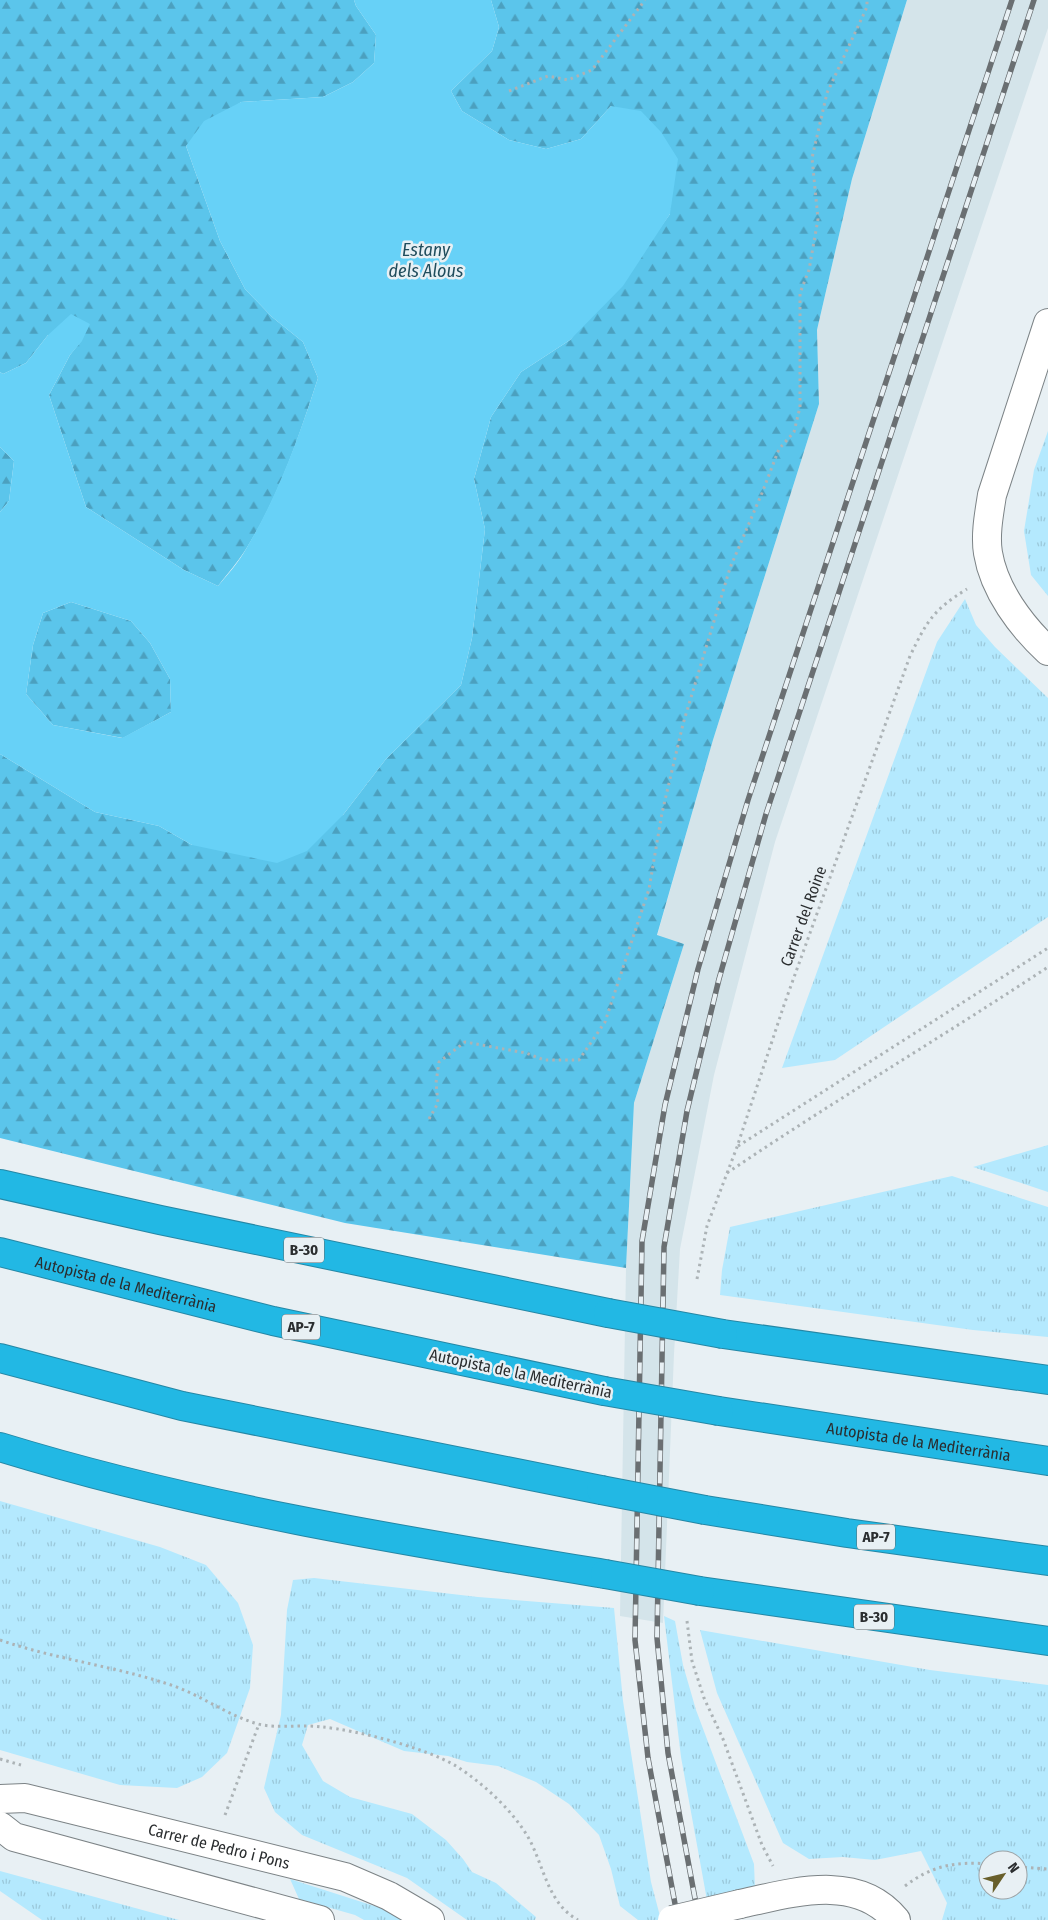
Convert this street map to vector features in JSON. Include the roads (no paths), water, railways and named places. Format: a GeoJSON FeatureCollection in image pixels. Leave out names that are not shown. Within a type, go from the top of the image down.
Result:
{"type":"FeatureCollection","features":[{"type":"Feature","properties":{"kind":"highway","name":"B-30"},"geometry":{"type":"LineString","coordinates":[[0,1184],[160,1220],[608,1313],[723,1334],[1048,1380]]}},
{"type":"Feature","properties":{"kind":"highway","name":"Autopista de la Mediterrània"},"geometry":{"type":"LineString","coordinates":[[0,1252],[273,1321],[604,1391],[718,1411],[1048,1461]]}},
{"type":"Feature","properties":{"kind":"highway","name":"AP-7"},"geometry":{"type":"LineString","coordinates":[[0,1358],[182,1406],[601,1490],[705,1510],[847,1533],[1048,1561]]}},
{"type":"Feature","properties":{"kind":"highway","name":"B-30"},"geometry":{"type":"LineString","coordinates":[[0,1447],[72,1469],[284,1516],[700,1591],[1048,1641]]}},
{"type":"Feature","properties":{"kind":"street"},"geometry":{"type":"LineString","coordinates":[[1048,323],[992,495],[984,580],[1007,600],[1023,624],[1048,651]]}},
{"type":"Feature","properties":{"kind":"street","name":"Carrer de Pedro i Pons"},"geometry":{"type":"LineString","coordinates":[[0,1799],[25,1798],[345,1877],[389,1896],[430,1920]]}},
{"type":"Feature","properties":{"kind":"street"},"geometry":{"type":"LineString","coordinates":[[0,1826],[14,1837],[320,1920]]}},
{"type":"Feature","properties":{"kind":"street"},"geometry":{"type":"LineString","coordinates":[[672,1920],[800,1890],[832,1890],[862,1895],[888,1912]]}},
{"type":"Feature","properties":{"kind":"water","name":"Estany dels Alous"},"geometry":{"type":"Polygon","coordinates":[[[354,0],[491,0],[499,27],[492,51],[451,91],[462,111],[509,140],[546,149],[581,139],[611,106],[641,111],[661,132],[678,159],[670,214],[623,286],[570,340],[521,372],[491,417],[474,479],[485,529],[472,638],[461,685],[386,759],[343,815],[307,851],[277,863],[192,845],[159,826],[95,812],[0,754],[0,512],[9,501],[14,461],[0,447],[0,372],[3,374],[26,363],[48,335],[71,314],[90,324],[82,341],[70,355],[49,395],[86,507],[184,570],[218,586],[243,554],[258,529],[278,487],[318,378],[303,342],[272,317],[245,289],[220,241],[186,146],[204,121],[241,102],[323,97],[353,82],[374,63],[376,35],[354,0]],[[71,602],[43,613],[33,645],[26,694],[53,725],[122,738],[171,712],[170,679],[150,643],[131,621],[71,602]]]}},
{"type":"Feature","properties":{"kind":"railway"},"geometry":{"type":"LineString","coordinates":[[678,1920],[648,1758],[635,1640],[642,1241],[665,1105],[698,969],[748,800],[1012,0]]}},
{"type":"Feature","properties":{"kind":"railway"},"geometry":{"type":"LineString","coordinates":[[699,1920],[668,1753],[657,1638],[664,1247],[687,1111],[719,979],[766,814],[1034,0]]}}]}
